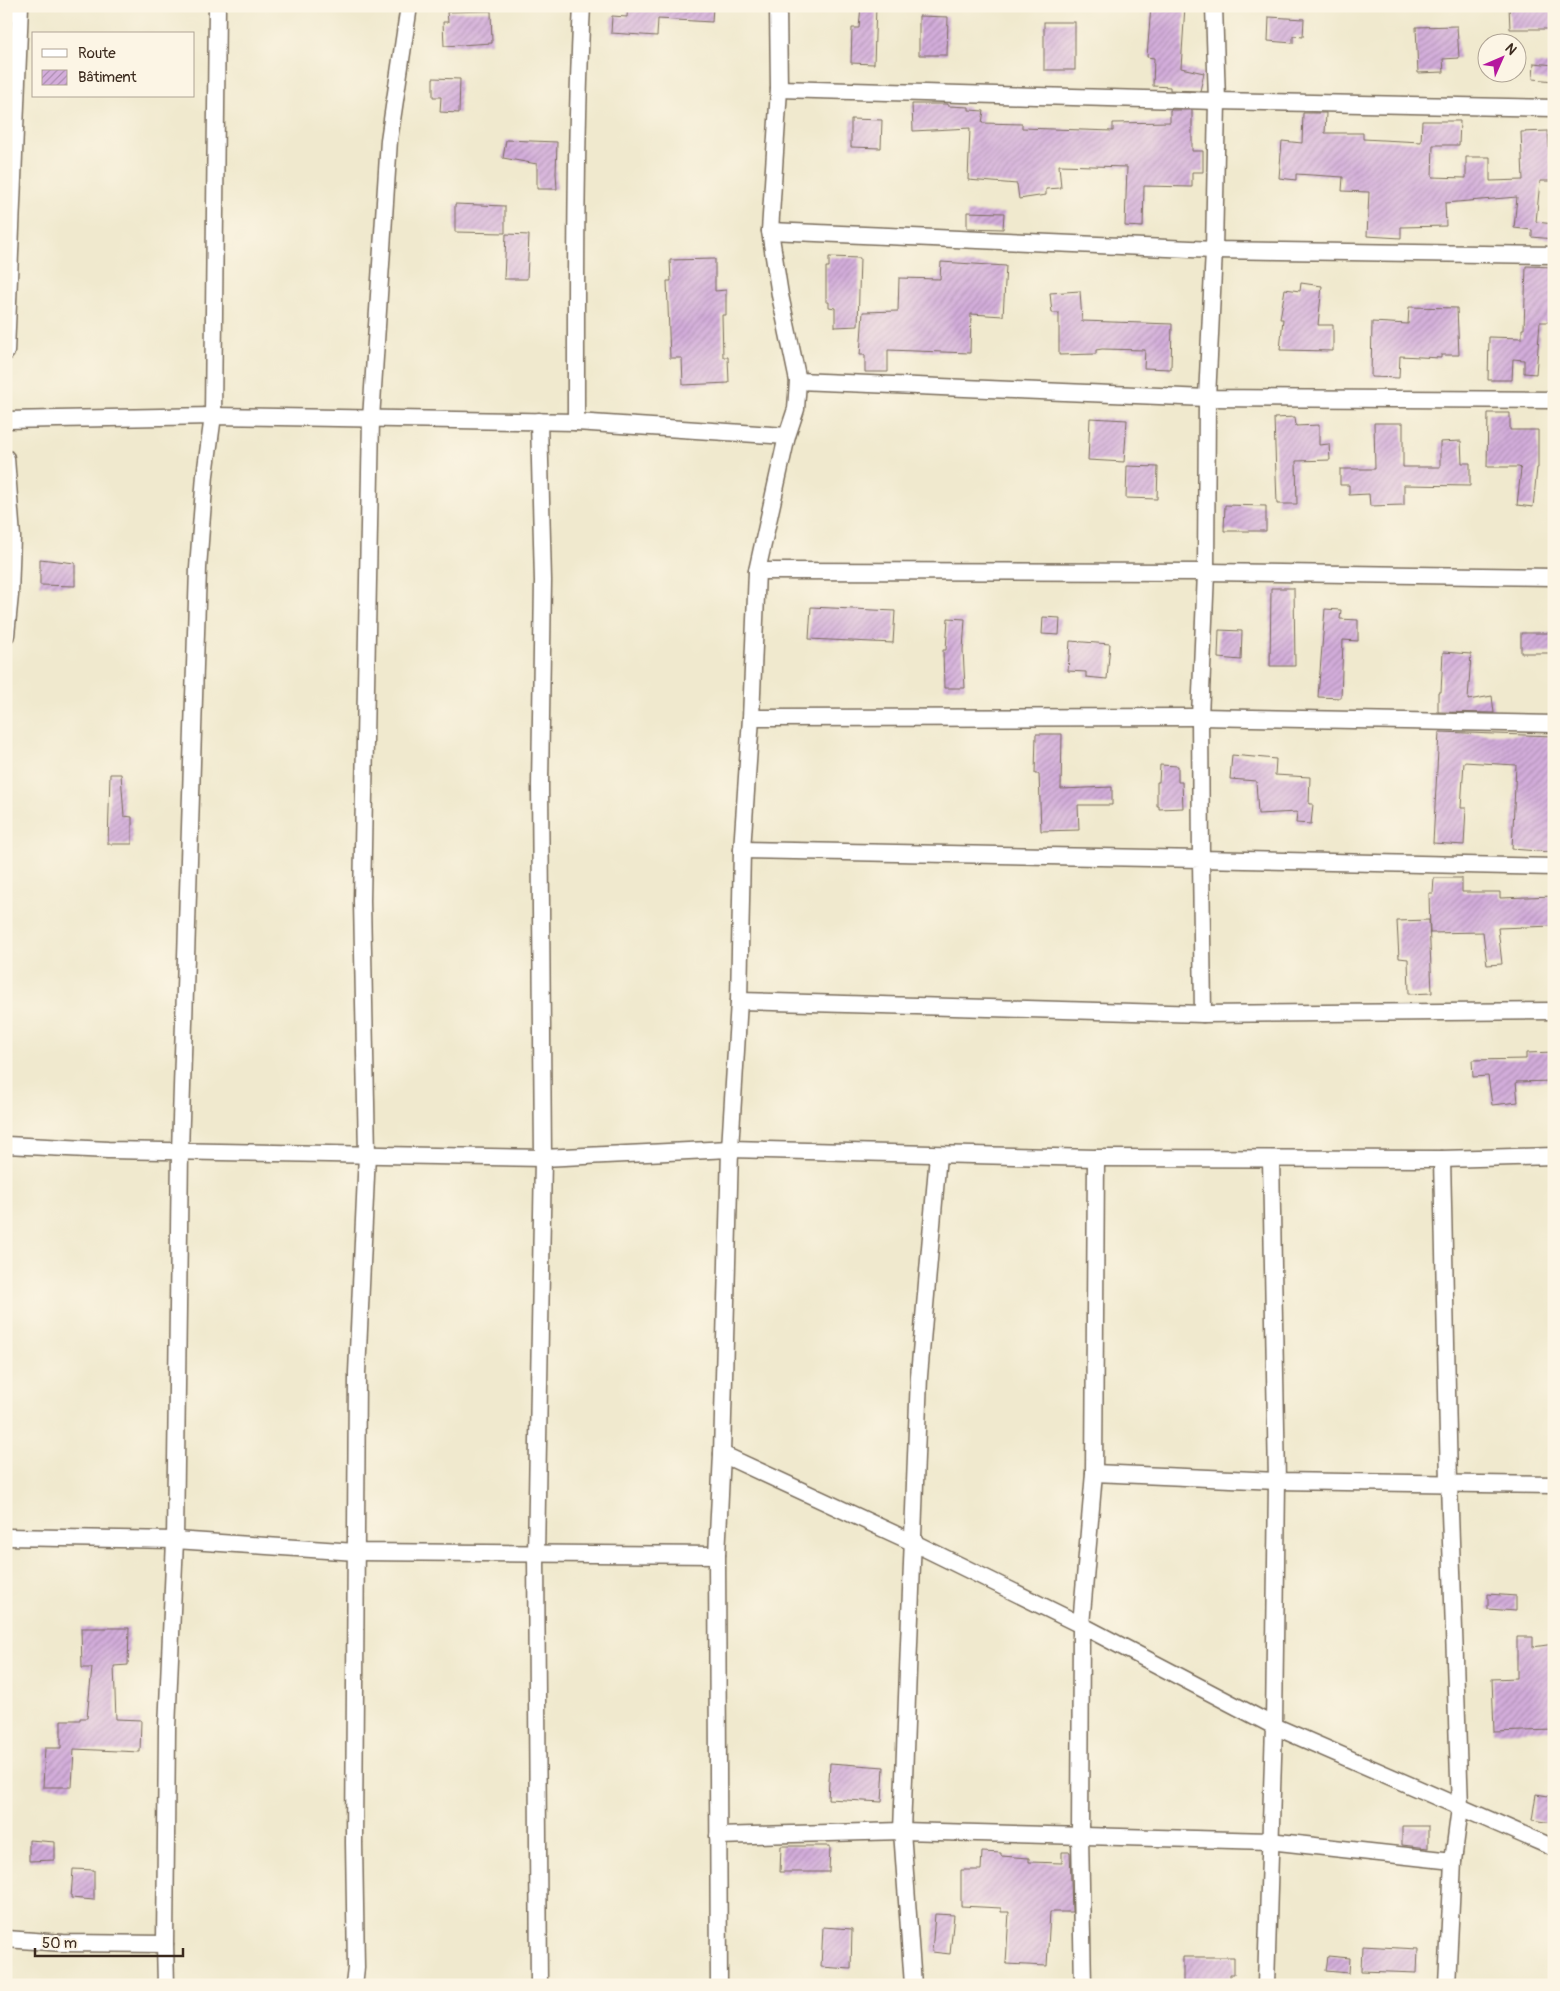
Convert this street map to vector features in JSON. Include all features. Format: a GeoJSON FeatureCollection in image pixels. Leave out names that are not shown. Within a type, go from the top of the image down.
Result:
{"type":"FeatureCollection","features":[{"type":"Feature","properties":{"kind":"street"},"geometry":{"type":"LineString","coordinates":[[6,352],[20,6]]}},
{"type":"Feature","properties":{"kind":"street"},"geometry":{"type":"LineString","coordinates":[[166,1985],[167,1729],[175,1540],[180,1152],[198,568],[205,475],[213,416],[217,6]]}},
{"type":"Feature","properties":{"kind":"street"},"geometry":{"type":"LineString","coordinates":[[354,1985],[356,1968],[354,1833],[358,1373],[367,1154],[362,902],[371,419],[389,140],[409,6]]}},
{"type":"Feature","properties":{"kind":"street"},"geometry":{"type":"LineString","coordinates":[[576,422],[576,190],[582,6]]}},
{"type":"Feature","properties":{"kind":"street"},"geometry":{"type":"LineString","coordinates":[[719,1985],[717,1555],[722,1454],[730,1149],[739,1001],[742,850],[758,572],[788,436],[796,409],[798,381],[780,295],[770,231],[779,89],[778,6]]}},
{"type":"Feature","properties":{"kind":"street"},"geometry":{"type":"LineString","coordinates":[[1203,1014],[1200,717],[1206,572],[1207,398],[1214,250],[1217,101],[1214,6]]}},
{"type":"Feature","properties":{"kind":"street"},"geometry":{"type":"LineString","coordinates":[[779,89],[1554,108]]}},
{"type":"Feature","properties":{"kind":"street"},"geometry":{"type":"LineString","coordinates":[[770,231],[1214,250],[1554,255]]}},
{"type":"Feature","properties":{"kind":"street"},"geometry":{"type":"LineString","coordinates":[[798,381],[1207,398],[1554,400]]}},
{"type":"Feature","properties":{"kind":"street"},"geometry":{"type":"LineString","coordinates":[[6,420],[213,416],[539,421],[788,436]]}},
{"type":"Feature","properties":{"kind":"street"},"geometry":{"type":"LineString","coordinates":[[539,421],[543,582],[540,785],[543,1158],[536,1554],[539,1985]]}},
{"type":"Feature","properties":{"kind":"street"},"geometry":{"type":"LineString","coordinates":[[6,458],[12,537],[10,595],[6,635]]}},
{"type":"Feature","properties":{"kind":"street"},"geometry":{"type":"LineString","coordinates":[[758,572],[1206,572],[1554,577]]}},
{"type":"Feature","properties":{"kind":"street"},"geometry":{"type":"LineString","coordinates":[[751,718],[1200,717],[1554,724]]}},
{"type":"Feature","properties":{"kind":"street"},"geometry":{"type":"LineString","coordinates":[[742,850],[1554,867]]}},
{"type":"Feature","properties":{"kind":"street"},"geometry":{"type":"LineString","coordinates":[[739,1001],[1203,1014],[1554,1011]]}},
{"type":"Feature","properties":{"kind":"street"},"geometry":{"type":"LineString","coordinates":[[6,1145],[180,1152],[543,1158],[730,1149],[1096,1158],[1442,1159],[1554,1156]]}},
{"type":"Feature","properties":{"kind":"street"},"geometry":{"type":"LineString","coordinates":[[913,1985],[902,1831],[919,1376],[938,1155]]}},
{"type":"Feature","properties":{"kind":"street"},"geometry":{"type":"LineString","coordinates":[[1083,1985],[1080,1836],[1081,1625],[1094,1473],[1096,1158]]}},
{"type":"Feature","properties":{"kind":"street"},"geometry":{"type":"LineString","coordinates":[[1266,1985],[1274,1726],[1277,1481],[1271,1159]]}},
{"type":"Feature","properties":{"kind":"street"},"geometry":{"type":"LineString","coordinates":[[1442,1159],[1449,1484],[1460,1808],[1453,1861],[1447,1985]]}},
{"type":"Feature","properties":{"kind":"street"},"geometry":{"type":"LineString","coordinates":[[722,1454],[912,1542],[1081,1625],[1274,1726],[1554,1848]]}},
{"type":"Feature","properties":{"kind":"street"},"geometry":{"type":"LineString","coordinates":[[1094,1473],[1277,1481],[1554,1485]]}},
{"type":"Feature","properties":{"kind":"street"},"geometry":{"type":"LineString","coordinates":[[6,1537],[175,1540],[356,1552],[717,1555]]}},
{"type":"Feature","properties":{"kind":"street"},"geometry":{"type":"LineString","coordinates":[[718,1836],[902,1831],[1269,1841],[1453,1861]]}},
{"type":"Feature","properties":{"kind":"street"},"geometry":{"type":"LineString","coordinates":[[6,1939],[63,1943],[165,1944]]}},
{"type":"Feature","properties":{"kind":"building"},"geometry":{"type":"Polygon","coordinates":[[[628,6],[653,8],[653,6],[713,6],[712,22],[658,19],[657,36],[611,33],[612,16],[627,17],[628,6]]]}},
{"type":"Feature","properties":{"kind":"building"},"geometry":{"type":"Polygon","coordinates":[[[861,6],[876,6],[874,64],[851,63],[852,28],[859,28],[861,6]]]}},
{"type":"Feature","properties":{"kind":"building"},"geometry":{"type":"Polygon","coordinates":[[[1151,6],[1185,6],[1181,68],[1204,73],[1200,91],[1170,90],[1170,87],[1153,86],[1154,58],[1147,57],[1151,6]]]}},
{"type":"Feature","properties":{"kind":"building"},"geometry":{"type":"Polygon","coordinates":[[[1509,6],[1554,6],[1554,29],[1510,29],[1509,6]]]}},
{"type":"Feature","properties":{"kind":"building"},"geometry":{"type":"Polygon","coordinates":[[[491,11],[492,43],[444,46],[443,22],[448,22],[447,12],[491,11]]]}},
{"type":"Feature","properties":{"kind":"building"},"geometry":{"type":"Polygon","coordinates":[[[919,16],[948,17],[947,55],[919,55],[919,16]]]}},
{"type":"Feature","properties":{"kind":"building"},"geometry":{"type":"Polygon","coordinates":[[[1269,17],[1304,19],[1303,37],[1293,36],[1293,43],[1268,41],[1269,17]]]}},
{"type":"Feature","properties":{"kind":"building"},"geometry":{"type":"Polygon","coordinates":[[[1044,22],[1075,22],[1075,70],[1044,70],[1044,22]]]}},
{"type":"Feature","properties":{"kind":"building"},"geometry":{"type":"Polygon","coordinates":[[[1457,26],[1459,58],[1443,59],[1444,72],[1418,73],[1416,27],[1457,26]]]}},
{"type":"Feature","properties":{"kind":"building"},"geometry":{"type":"Polygon","coordinates":[[[1534,63],[1554,65],[1554,81],[1533,79],[1534,63]]]}},
{"type":"Feature","properties":{"kind":"building"},"geometry":{"type":"Polygon","coordinates":[[[433,78],[460,79],[459,113],[440,112],[441,97],[433,97],[433,78]]]}},
{"type":"Feature","properties":{"kind":"building"},"geometry":{"type":"Polygon","coordinates":[[[912,104],[948,104],[948,106],[969,107],[969,110],[984,111],[982,123],[1022,124],[1022,128],[1113,131],[1113,123],[1170,122],[1170,110],[1192,110],[1192,151],[1203,151],[1203,172],[1192,172],[1192,187],[1144,186],[1143,227],[1125,226],[1127,167],[1059,165],[1061,188],[1046,189],[1046,195],[1019,199],[1017,184],[968,180],[970,128],[913,131],[912,104]]]}},
{"type":"Feature","properties":{"kind":"building"},"geometry":{"type":"Polygon","coordinates":[[[1303,113],[1326,113],[1325,133],[1363,133],[1363,139],[1421,142],[1422,121],[1460,121],[1459,145],[1433,145],[1432,177],[1466,178],[1466,157],[1490,157],[1490,181],[1523,180],[1521,132],[1548,131],[1550,162],[1554,162],[1554,181],[1540,181],[1536,222],[1554,224],[1554,239],[1532,237],[1532,230],[1514,228],[1517,197],[1445,203],[1446,226],[1401,227],[1401,238],[1367,236],[1369,192],[1342,191],[1343,177],[1296,174],[1296,180],[1279,178],[1282,141],[1302,143],[1303,113]]]}},
{"type":"Feature","properties":{"kind":"building"},"geometry":{"type":"Polygon","coordinates":[[[851,119],[882,120],[881,148],[851,147],[851,119]]]}},
{"type":"Feature","properties":{"kind":"building"},"geometry":{"type":"Polygon","coordinates":[[[506,140],[557,142],[557,189],[537,189],[537,164],[503,158],[506,140]]]}},
{"type":"Feature","properties":{"kind":"building"},"geometry":{"type":"Polygon","coordinates":[[[455,204],[505,206],[505,233],[455,232],[455,204]]]}},
{"type":"Feature","properties":{"kind":"building"},"geometry":{"type":"Polygon","coordinates":[[[967,212],[1004,213],[1003,229],[967,228],[967,212]]]}},
{"type":"Feature","properties":{"kind":"building"},"geometry":{"type":"Polygon","coordinates":[[[506,234],[529,235],[527,279],[504,279],[506,234]]]}},
{"type":"Feature","properties":{"kind":"building"},"geometry":{"type":"Polygon","coordinates":[[[829,257],[860,258],[858,326],[835,327],[835,308],[829,307],[829,302],[826,302],[826,267],[829,267],[829,257]]]}},
{"type":"Feature","properties":{"kind":"building"},"geometry":{"type":"Polygon","coordinates":[[[715,259],[715,291],[726,290],[726,315],[722,315],[723,357],[728,357],[729,383],[683,385],[682,358],[670,358],[667,281],[671,281],[670,260],[715,259]]]}},
{"type":"Feature","properties":{"kind":"building"},"geometry":{"type":"Polygon","coordinates":[[[941,262],[1006,266],[1003,316],[971,314],[970,353],[888,350],[888,372],[865,372],[865,355],[860,355],[863,312],[898,311],[899,278],[940,279],[941,262]]]}},
{"type":"Feature","properties":{"kind":"building"},"geometry":{"type":"Polygon","coordinates":[[[1526,266],[1554,267],[1554,322],[1540,322],[1536,374],[1524,373],[1524,360],[1513,359],[1512,380],[1488,380],[1489,337],[1522,338],[1526,266]]]}},
{"type":"Feature","properties":{"kind":"building"},"geometry":{"type":"Polygon","coordinates":[[[1301,283],[1322,286],[1318,325],[1333,325],[1333,351],[1280,350],[1283,319],[1280,319],[1285,289],[1300,291],[1301,283]]]}},
{"type":"Feature","properties":{"kind":"building"},"geometry":{"type":"Polygon","coordinates":[[[1080,291],[1082,321],[1172,324],[1171,369],[1144,368],[1145,350],[1102,349],[1096,350],[1096,354],[1059,355],[1059,313],[1052,313],[1050,293],[1080,291]]]}},
{"type":"Feature","properties":{"kind":"building"},"geometry":{"type":"Polygon","coordinates":[[[1409,307],[1457,308],[1459,355],[1441,355],[1441,358],[1400,356],[1399,378],[1371,377],[1372,322],[1408,324],[1409,307]]]}},
{"type":"Feature","properties":{"kind":"building"},"geometry":{"type":"Polygon","coordinates":[[[1488,413],[1510,413],[1510,430],[1538,430],[1538,468],[1533,507],[1517,505],[1521,469],[1519,467],[1487,467],[1488,413]]]}},
{"type":"Feature","properties":{"kind":"building"},"geometry":{"type":"Polygon","coordinates":[[[1295,417],[1296,426],[1319,425],[1319,445],[1329,444],[1330,460],[1296,461],[1297,504],[1277,504],[1274,418],[1295,417]]]}},
{"type":"Feature","properties":{"kind":"building"},"geometry":{"type":"Polygon","coordinates":[[[1090,418],[1127,420],[1124,462],[1088,460],[1090,418]]]}},
{"type":"Feature","properties":{"kind":"building"},"geometry":{"type":"Polygon","coordinates":[[[1374,423],[1403,423],[1403,467],[1440,467],[1440,442],[1461,441],[1462,463],[1470,463],[1470,486],[1404,485],[1404,505],[1370,506],[1369,494],[1349,495],[1349,485],[1340,485],[1340,469],[1375,469],[1374,423]]]}},
{"type":"Feature","properties":{"kind":"building"},"geometry":{"type":"Polygon","coordinates":[[[1127,466],[1158,467],[1157,499],[1126,498],[1127,466]]]}},
{"type":"Feature","properties":{"kind":"building"},"geometry":{"type":"Polygon","coordinates":[[[1225,505],[1266,506],[1266,531],[1224,531],[1225,505]]]}},
{"type":"Feature","properties":{"kind":"building"},"geometry":{"type":"Polygon","coordinates":[[[40,559],[75,563],[75,586],[40,585],[40,559]]]}},
{"type":"Feature","properties":{"kind":"building"},"geometry":{"type":"Polygon","coordinates":[[[1271,588],[1294,588],[1295,666],[1270,666],[1271,588]]]}},
{"type":"Feature","properties":{"kind":"building"},"geometry":{"type":"Polygon","coordinates":[[[811,607],[895,611],[893,643],[809,639],[811,607]]]}},
{"type":"Feature","properties":{"kind":"building"},"geometry":{"type":"Polygon","coordinates":[[[1325,609],[1341,610],[1340,619],[1358,620],[1358,641],[1343,640],[1341,698],[1318,697],[1325,609]]]}},
{"type":"Feature","properties":{"kind":"building"},"geometry":{"type":"Polygon","coordinates":[[[1043,617],[1060,618],[1059,635],[1042,634],[1043,617]]]}},
{"type":"Feature","properties":{"kind":"building"},"geometry":{"type":"Polygon","coordinates":[[[948,618],[965,619],[963,650],[965,688],[944,688],[943,650],[946,650],[948,618]]]}},
{"type":"Feature","properties":{"kind":"building"},"geometry":{"type":"Polygon","coordinates":[[[1219,630],[1242,631],[1241,660],[1218,658],[1219,630]]]}},
{"type":"Feature","properties":{"kind":"building"},"geometry":{"type":"Polygon","coordinates":[[[1521,633],[1554,633],[1554,653],[1521,653],[1521,633]]]}},
{"type":"Feature","properties":{"kind":"building"},"geometry":{"type":"Polygon","coordinates":[[[1070,641],[1110,644],[1107,679],[1086,677],[1086,672],[1068,671],[1070,641]]]}},
{"type":"Feature","properties":{"kind":"building"},"geometry":{"type":"Polygon","coordinates":[[[1443,652],[1471,654],[1468,700],[1492,696],[1494,713],[1438,712],[1438,692],[1441,692],[1443,652]]]}},
{"type":"Feature","properties":{"kind":"building"},"geometry":{"type":"Polygon","coordinates":[[[1439,732],[1554,736],[1554,788],[1550,852],[1512,849],[1516,765],[1464,762],[1461,808],[1466,808],[1464,845],[1433,843],[1439,732]]]}},
{"type":"Feature","properties":{"kind":"building"},"geometry":{"type":"Polygon","coordinates":[[[1036,734],[1062,734],[1061,789],[1112,787],[1112,805],[1078,805],[1079,830],[1041,831],[1039,774],[1035,774],[1036,734]]]}},
{"type":"Feature","properties":{"kind":"building"},"geometry":{"type":"Polygon","coordinates":[[[1232,755],[1276,759],[1275,775],[1310,777],[1309,804],[1313,804],[1311,824],[1296,823],[1297,812],[1258,814],[1256,781],[1230,779],[1232,755]]]}},
{"type":"Feature","properties":{"kind":"building"},"geometry":{"type":"Polygon","coordinates":[[[1160,765],[1178,766],[1178,782],[1182,782],[1183,808],[1159,809],[1159,806],[1157,806],[1157,782],[1159,782],[1160,765]]]}},
{"type":"Feature","properties":{"kind":"building"},"geometry":{"type":"Polygon","coordinates":[[[110,774],[121,774],[124,816],[132,817],[132,844],[108,844],[110,774]]]}},
{"type":"Feature","properties":{"kind":"building"},"geometry":{"type":"Polygon","coordinates":[[[1434,878],[1462,878],[1462,892],[1500,892],[1500,898],[1554,896],[1554,926],[1498,928],[1502,964],[1487,965],[1483,932],[1430,933],[1429,893],[1433,893],[1434,878]]]}},
{"type":"Feature","properties":{"kind":"building"},"geometry":{"type":"Polygon","coordinates":[[[1429,920],[1432,993],[1409,994],[1408,959],[1399,958],[1397,921],[1429,920]]]}},
{"type":"Feature","properties":{"kind":"building"},"geometry":{"type":"Polygon","coordinates":[[[1554,1052],[1554,1081],[1516,1082],[1518,1102],[1492,1105],[1488,1076],[1473,1077],[1472,1060],[1526,1059],[1526,1053],[1554,1052]]]}},
{"type":"Feature","properties":{"kind":"building"},"geometry":{"type":"Polygon","coordinates":[[[1488,1594],[1516,1596],[1516,1611],[1488,1609],[1488,1594]]]}},
{"type":"Feature","properties":{"kind":"building"},"geometry":{"type":"Polygon","coordinates":[[[81,1628],[129,1628],[128,1665],[114,1666],[116,1719],[141,1720],[140,1752],[74,1749],[72,1787],[43,1787],[45,1748],[61,1748],[61,1720],[87,1718],[92,1668],[82,1668],[81,1628]]]}},
{"type":"Feature","properties":{"kind":"building"},"geometry":{"type":"Polygon","coordinates":[[[1517,1637],[1533,1637],[1533,1647],[1554,1644],[1554,1730],[1494,1732],[1492,1679],[1517,1678],[1517,1637]]]}},
{"type":"Feature","properties":{"kind":"building"},"geometry":{"type":"Polygon","coordinates":[[[830,1763],[884,1767],[882,1802],[828,1799],[830,1763]]]}},
{"type":"Feature","properties":{"kind":"building"},"geometry":{"type":"Polygon","coordinates":[[[1536,1794],[1554,1797],[1554,1823],[1532,1820],[1536,1794]]]}},
{"type":"Feature","properties":{"kind":"building"},"geometry":{"type":"Polygon","coordinates":[[[1402,1826],[1428,1826],[1428,1848],[1402,1845],[1402,1826]]]}},
{"type":"Feature","properties":{"kind":"building"},"geometry":{"type":"Polygon","coordinates":[[[29,1840],[55,1842],[55,1860],[29,1861],[29,1840]]]}},
{"type":"Feature","properties":{"kind":"building"},"geometry":{"type":"Polygon","coordinates":[[[781,1846],[830,1846],[829,1872],[780,1872],[781,1846]]]}},
{"type":"Feature","properties":{"kind":"building"},"geometry":{"type":"Polygon","coordinates":[[[982,1852],[1001,1853],[1001,1856],[1029,1858],[1029,1862],[1062,1863],[1062,1852],[1070,1852],[1072,1912],[1050,1912],[1047,1966],[1006,1964],[1009,1912],[1001,1912],[1001,1908],[961,1906],[961,1870],[981,1870],[982,1852]]]}},
{"type":"Feature","properties":{"kind":"building"},"geometry":{"type":"Polygon","coordinates":[[[73,1869],[94,1870],[94,1900],[71,1898],[73,1869]]]}},
{"type":"Feature","properties":{"kind":"building"},"geometry":{"type":"Polygon","coordinates":[[[935,1914],[954,1915],[950,1954],[932,1952],[935,1914]]]}},
{"type":"Feature","properties":{"kind":"building"},"geometry":{"type":"Polygon","coordinates":[[[823,1927],[852,1929],[851,1969],[821,1967],[823,1927]]]}},
{"type":"Feature","properties":{"kind":"building"},"geometry":{"type":"Polygon","coordinates":[[[1362,1946],[1418,1949],[1417,1973],[1361,1971],[1362,1946]]]}},
{"type":"Feature","properties":{"kind":"building"},"geometry":{"type":"Polygon","coordinates":[[[1328,1956],[1350,1958],[1349,1973],[1326,1971],[1328,1956]]]}},
{"type":"Feature","properties":{"kind":"building"},"geometry":{"type":"Polygon","coordinates":[[[1183,1957],[1234,1957],[1234,1974],[1230,1974],[1230,1985],[1183,1985],[1183,1957]]]}}]}
